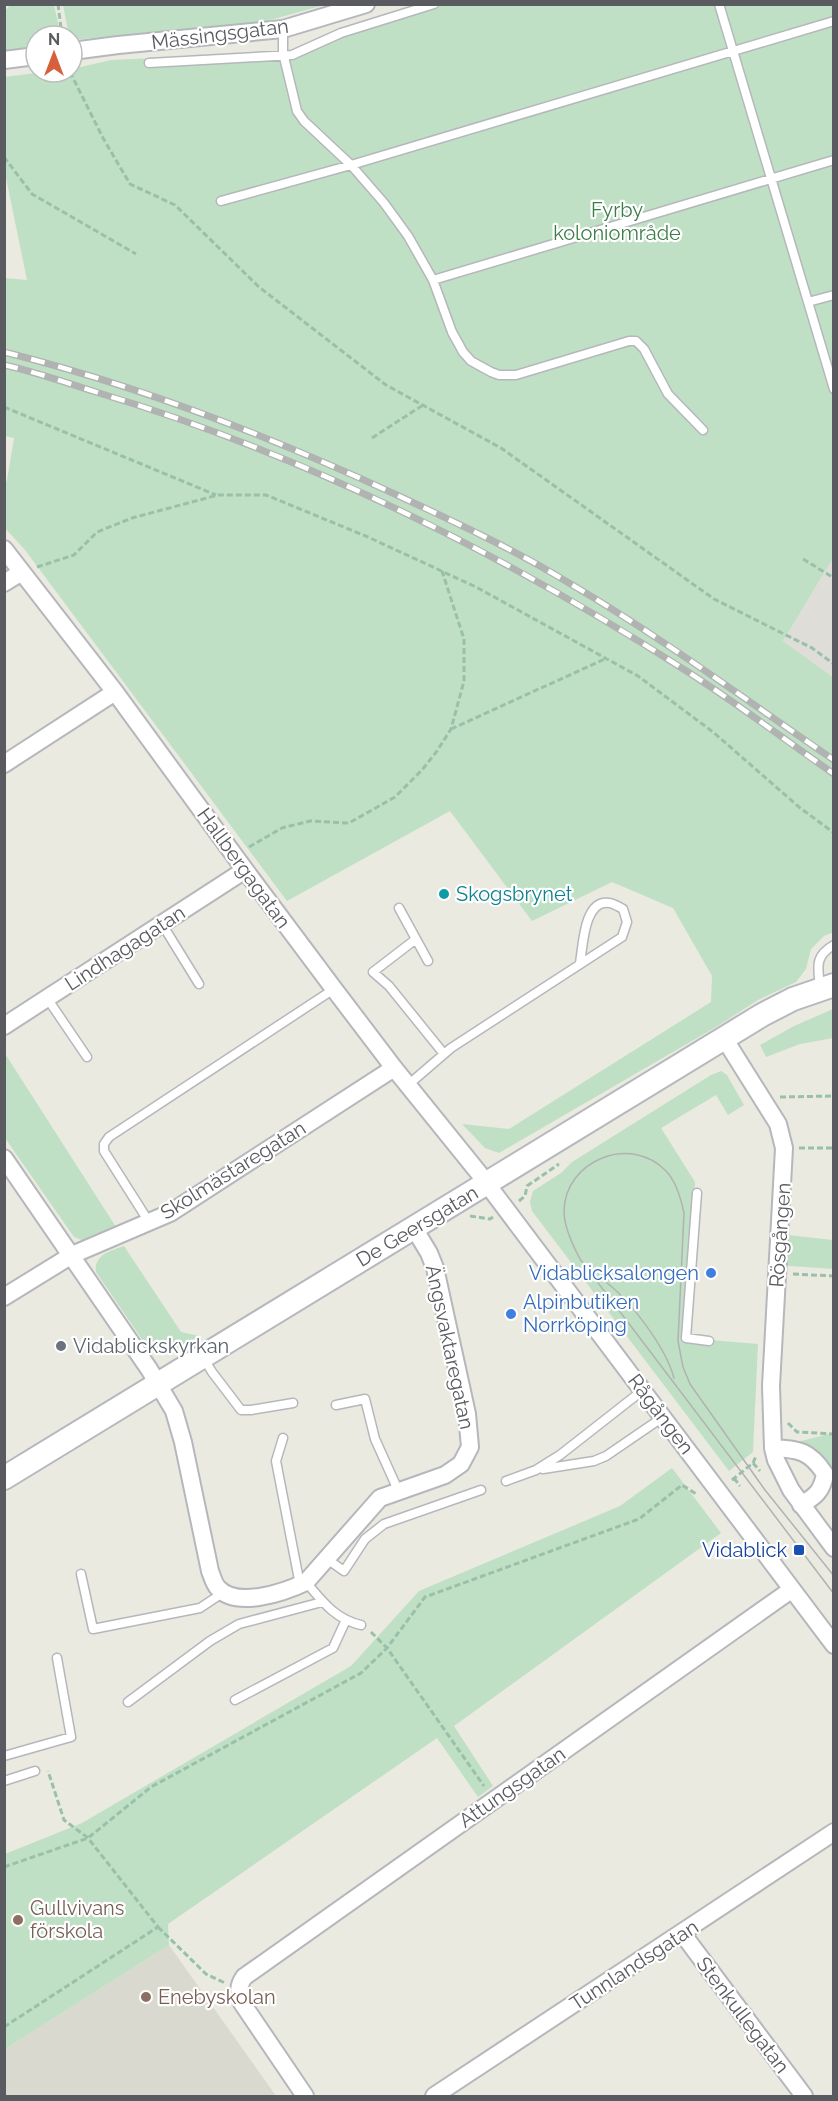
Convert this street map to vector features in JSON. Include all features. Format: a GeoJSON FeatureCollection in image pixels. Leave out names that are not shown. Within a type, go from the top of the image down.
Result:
{"type":"FeatureCollection","features":[{"type":"Feature","properties":{"kind":"main road","name":"De Geersgatan"},"geometry":{"type":"LineString","coordinates":[[4,1478],[724,1038],[793,999],[827,986]]}},
{"type":"Feature","properties":{"kind":"street","name":"Mässingsgatan"},"geometry":{"type":"LineString","coordinates":[[84,49],[284,29],[366,4]]}},
{"type":"Feature","properties":{"kind":"street"},"geometry":{"type":"LineString","coordinates":[[4,60],[24,58]]}},
{"type":"Feature","properties":{"kind":"street","name":"Hallbergagatan"},"geometry":{"type":"LineString","coordinates":[[4,549],[115,692],[394,1068],[487,1184]]}},
{"type":"Feature","properties":{"kind":"street"},"geometry":{"type":"LineString","coordinates":[[4,583],[22,572]]}},
{"type":"Feature","properties":{"kind":"street"},"geometry":{"type":"LineString","coordinates":[[4,764],[115,692]]}},
{"type":"Feature","properties":{"kind":"street","name":"Lindhagagatan"},"geometry":{"type":"LineString","coordinates":[[4,1026],[245,870]]}},
{"type":"Feature","properties":{"kind":"street","name":"Rösgången"},"geometry":{"type":"LineString","coordinates":[[724,1038],[778,1124],[784,1148],[770,1407],[765,1448],[776,1460],[801,1505],[834,1548]]}},
{"type":"Feature","properties":{"kind":"street","name":"Skolmästaregatan"},"geometry":{"type":"LineString","coordinates":[[4,1297],[72,1255],[170,1213],[394,1068]]}},
{"type":"Feature","properties":{"kind":"street"},"geometry":{"type":"LineString","coordinates":[[4,1158],[72,1255],[174,1411],[210,1571],[217,1587],[230,1596],[245,1599],[290,1590],[303,1583]]}},
{"type":"Feature","properties":{"kind":"street","name":"Rågången"},"geometry":{"type":"LineString","coordinates":[[487,1184],[834,1645]]}},
{"type":"Feature","properties":{"kind":"street","name":"Ängsvaktaregatan"},"geometry":{"type":"LineString","coordinates":[[303,1583],[380,1498],[445,1475],[461,1464],[470,1447],[467,1414],[435,1268],[414,1228]]}},
{"type":"Feature","properties":{"kind":"street"},"geometry":{"type":"LineString","coordinates":[[765,1448],[796,1449],[809,1455],[825,1474],[823,1486],[817,1496],[801,1505]]}},
{"type":"Feature","properties":{"kind":"street","name":"Attungsgatan"},"geometry":{"type":"LineString","coordinates":[[238,1990],[239,1984],[250,1972],[791,1590]]}},
{"type":"Feature","properties":{"kind":"street","name":"Tunnlandsgatan"},"geometry":{"type":"LineString","coordinates":[[434,2097],[834,1832]]}},
{"type":"Feature","properties":{"kind":"street","name":"Stenkullegatan"},"geometry":{"type":"LineString","coordinates":[[682,1933],[804,2097]]}},
{"type":"Feature","properties":{"kind":"street"},"geometry":{"type":"LineString","coordinates":[[238,1990],[242,2003],[305,2097]]}},
{"type":"Feature","properties":{"kind":"lane"},"geometry":{"type":"LineString","coordinates":[[149,63],[284,57],[341,33],[434,4]]}},
{"type":"Feature","properties":{"kind":"lane"},"geometry":{"type":"LineString","coordinates":[[718,4],[834,389]]}},
{"type":"Feature","properties":{"kind":"lane"},"geometry":{"type":"LineString","coordinates":[[221,201],[351,165],[834,21]]}},
{"type":"Feature","properties":{"kind":"lane"},"geometry":{"type":"LineString","coordinates":[[284,29],[282,40],[284,57],[297,111],[312,130],[351,165],[384,203],[408,236],[433,280],[458,345],[471,361],[500,375],[516,375],[629,341],[636,341],[644,350],[668,394],[703,430]]}},
{"type":"Feature","properties":{"kind":"lane"},"geometry":{"type":"LineString","coordinates":[[433,280],[834,160]]}},
{"type":"Feature","properties":{"kind":"lane"},"geometry":{"type":"LineString","coordinates":[[808,302],[834,295]]}},
{"type":"Feature","properties":{"kind":"lane"},"geometry":{"type":"LineString","coordinates":[[408,1085],[444,1054],[622,937],[627,922],[623,909],[609,902],[597,905],[589,913],[580,963]]}},
{"type":"Feature","properties":{"kind":"lane"},"geometry":{"type":"LineString","coordinates":[[399,908],[428,961]]}},
{"type":"Feature","properties":{"kind":"lane"},"geometry":{"type":"LineString","coordinates":[[162,924],[199,984]]}},
{"type":"Feature","properties":{"kind":"lane"},"geometry":{"type":"LineString","coordinates":[[416,939],[373,972],[389,986],[444,1054]]}},
{"type":"Feature","properties":{"kind":"lane"},"geometry":{"type":"LineString","coordinates":[[827,986],[819,960],[823,951],[834,945]]}},
{"type":"Feature","properties":{"kind":"lane"},"geometry":{"type":"LineString","coordinates":[[149,1222],[104,1151],[104,1144],[109,1137],[334,989]]}},
{"type":"Feature","properties":{"kind":"lane"},"geometry":{"type":"LineString","coordinates":[[47,998],[87,1057]]}},
{"type":"Feature","properties":{"kind":"lane"},"geometry":{"type":"LineString","coordinates":[[697,1193],[686,1338],[709,1341]]}},
{"type":"Feature","properties":{"kind":"lane"},"geometry":{"type":"LineString","coordinates":[[203,1356],[241,1410],[292,1403]]}},
{"type":"Feature","properties":{"kind":"lane"},"geometry":{"type":"LineString","coordinates":[[536,1470],[560,1455],[643,1390]]}},
{"type":"Feature","properties":{"kind":"lane"},"geometry":{"type":"LineString","coordinates":[[336,1404],[365,1399],[375,1439],[398,1490]]}},
{"type":"Feature","properties":{"kind":"lane"},"geometry":{"type":"LineString","coordinates":[[506,1481],[536,1470],[594,1461],[606,1456],[663,1417]]}},
{"type":"Feature","properties":{"kind":"lane"},"geometry":{"type":"LineString","coordinates":[[284,1438],[276,1461],[303,1583],[345,1622],[362,1625]]}},
{"type":"Feature","properties":{"kind":"lane"},"geometry":{"type":"LineString","coordinates":[[327,1559],[344,1571],[365,1539],[384,1524],[481,1490]]}},
{"type":"Feature","properties":{"kind":"lane"},"geometry":{"type":"LineString","coordinates":[[370,1509],[384,1524]]}},
{"type":"Feature","properties":{"kind":"lane"},"geometry":{"type":"LineString","coordinates":[[81,1574],[93,1629],[200,1608],[224,1592]]}},
{"type":"Feature","properties":{"kind":"lane"},"geometry":{"type":"LineString","coordinates":[[128,1702],[210,1641],[239,1624],[322,1602]]}},
{"type":"Feature","properties":{"kind":"lane"},"geometry":{"type":"LineString","coordinates":[[235,1700],[333,1648],[345,1622]]}},
{"type":"Feature","properties":{"kind":"lane"},"geometry":{"type":"LineString","coordinates":[[4,1756],[71,1737],[57,1658]]}},
{"type":"Feature","properties":{"kind":"lane"},"geometry":{"type":"LineString","coordinates":[[4,1781],[35,1771]]}},
{"type":"Feature","properties":{"kind":"path"},"geometry":{"type":"LineString","coordinates":[[58,4],[60,24]]}},
{"type":"Feature","properties":{"kind":"path"},"geometry":{"type":"LineString","coordinates":[[76,84],[103,138],[130,184],[175,205],[259,287],[386,385],[501,448],[714,599],[812,648],[834,664]]}},
{"type":"Feature","properties":{"kind":"path"},"geometry":{"type":"LineString","coordinates":[[4,158],[32,194],[136,254]]}},
{"type":"Feature","properties":{"kind":"path"},"geometry":{"type":"LineString","coordinates":[[372,438],[423,405]]}},
{"type":"Feature","properties":{"kind":"path"},"geometry":{"type":"LineString","coordinates":[[4,406],[218,495]]}},
{"type":"Feature","properties":{"kind":"path"},"geometry":{"type":"LineString","coordinates":[[22,572],[74,555],[97,532],[132,518],[218,495],[266,495],[368,537],[476,587],[638,676],[712,732],[799,807],[834,832]]}},
{"type":"Feature","properties":{"kind":"path"},"geometry":{"type":"LineString","coordinates":[[803,559],[834,578]]}},
{"type":"Feature","properties":{"kind":"path"},"geometry":{"type":"LineString","coordinates":[[234,855],[282,828],[310,820],[349,823],[396,797],[422,770],[451,729],[464,681],[464,639],[442,571]]}},
{"type":"Feature","properties":{"kind":"path"},"geometry":{"type":"LineString","coordinates":[[451,729],[607,658]]}},
{"type":"Feature","properties":{"kind":"path"},"geometry":{"type":"LineString","coordinates":[[760,1097],[834,1096]]}},
{"type":"Feature","properties":{"kind":"path"},"geometry":{"type":"LineString","coordinates":[[784,1148],[834,1148]]}},
{"type":"Feature","properties":{"kind":"path"},"geometry":{"type":"LineString","coordinates":[[776,1273],[834,1276]]}},
{"type":"Feature","properties":{"kind":"path"},"geometry":{"type":"LineString","coordinates":[[770,1407],[782,1407],[782,1416],[797,1432],[834,1434]]}},
{"type":"Feature","properties":{"kind":"path"},"geometry":{"type":"LineString","coordinates":[[4,1867],[88,1838],[151,1787],[361,1673],[387,1648],[425,1597],[639,1520],[682,1485],[704,1501],[753,1463],[765,1448]]}},
{"type":"Feature","properties":{"kind":"path"},"geometry":{"type":"LineString","coordinates":[[753,1463],[760,1471]]}},
{"type":"Feature","properties":{"kind":"path"},"geometry":{"type":"LineString","coordinates":[[734,1478],[740,1486]]}},
{"type":"Feature","properties":{"kind":"path"},"geometry":{"type":"LineString","coordinates":[[362,1625],[387,1648],[494,1800]]}},
{"type":"Feature","properties":{"kind":"path"},"geometry":{"type":"LineString","coordinates":[[40,1746],[64,1820],[88,1838],[158,1927],[206,1974],[238,1990]]}},
{"type":"Feature","properties":{"kind":"path"},"geometry":{"type":"LineString","coordinates":[[4,2027],[135,1945],[158,1927]]}},
{"type":"Feature","properties":{"kind":"shaded area"},"geometry":{"type":"Polygon","coordinates":[[[833,558],[833,677],[783,641],[833,558]]]}},
{"type":"Feature","properties":{"kind":"shaded area","name":"Enebyskolan"},"geometry":{"type":"Polygon","coordinates":[[[169,1945],[276,2096],[5,2096],[5,2049],[169,1945]]]}},
{"type":"Feature","properties":{"kind":"green space"},"geometry":{"type":"Polygon","coordinates":[[[63,4],[324,5],[263,22],[84,39],[84,24],[67,24],[63,4]]]}},
{"type":"Feature","properties":{"kind":"green space"},"geometry":{"type":"Polygon","coordinates":[[[10,5],[54,5],[58,24],[24,24],[24,58],[5,60],[4,12],[10,5]]]}},
{"type":"Feature","properties":{"kind":"green space","name":"Fyrby koloniområde"},"geometry":{"type":"Polygon","coordinates":[[[423,5],[833,5],[833,558],[783,641],[833,677],[834,932],[824,936],[811,949],[806,969],[796,982],[758,1000],[716,1027],[499,1153],[485,1148],[462,1124],[509,1129],[711,1002],[712,976],[673,908],[612,882],[532,921],[450,811],[287,901],[25,550],[5,528],[5,485],[14,438],[5,436],[5,278],[27,280],[5,173],[4,77],[24,74],[24,84],[84,84],[84,66],[111,60],[290,52],[423,5]]]}},
{"type":"Feature","properties":{"kind":"green space"},"geometry":{"type":"Polygon","coordinates":[[[833,1009],[833,1038],[800,1044],[766,1057],[760,1045],[794,1026],[833,1009]]]}},
{"type":"Feature","properties":{"kind":"green space"},"geometry":{"type":"Polygon","coordinates":[[[4,1052],[116,1227],[84,1241],[74,1237],[5,1138],[4,1052]]]}},
{"type":"Feature","properties":{"kind":"green space"},"geometry":{"type":"Polygon","coordinates":[[[721,1071],[727,1075],[744,1105],[728,1115],[716,1095],[661,1128],[695,1182],[686,1338],[758,1344],[753,1452],[729,1471],[532,1211],[530,1202],[533,1191],[561,1173],[572,1162],[721,1071]]]}},
{"type":"Feature","properties":{"kind":"green space"},"geometry":{"type":"Polygon","coordinates":[[[779,1234],[833,1240],[833,1269],[777,1265],[779,1234]]]}},
{"type":"Feature","properties":{"kind":"green space"},"geometry":{"type":"Polygon","coordinates":[[[124,1246],[181,1332],[199,1336],[166,1355],[150,1351],[96,1272],[96,1266],[101,1257],[124,1246]]]}},
{"type":"Feature","properties":{"kind":"green space"},"geometry":{"type":"Polygon","coordinates":[[[833,1433],[833,1474],[825,1474],[818,1463],[773,1448],[833,1433]]]}},
{"type":"Feature","properties":{"kind":"green space"},"geometry":{"type":"Polygon","coordinates":[[[672,1468],[721,1533],[454,1726],[493,1786],[478,1797],[437,1738],[168,1924],[169,1945],[5,2049],[5,1854],[82,1823],[351,1666],[419,1591],[620,1506],[672,1468]]]}},
{"type":"Feature","properties":{"kind":"tram line"},"geometry":{"type":"LineString","coordinates":[[834,1576],[765,1490],[690,1384],[683,1367],[678,1341],[684,1213],[673,1180],[652,1160],[635,1154],[619,1154],[602,1158],[587,1166],[575,1178],[567,1193],[564,1211],[567,1229],[580,1259],[834,1594]]}},
{"type":"Feature","properties":{"kind":"tram line"},"geometry":{"type":"LineString","coordinates":[[603,1280],[624,1299],[646,1325],[670,1366],[674,1378]]}},
{"type":"Feature","properties":{"kind":"railway"},"geometry":{"type":"LineString","coordinates":[[4,352],[155,397],[254,433],[351,474],[464,527],[528,559],[603,604],[670,647],[834,760]]}},
{"type":"Feature","properties":{"kind":"railway"},"geometry":{"type":"LineString","coordinates":[[4,365],[177,418],[329,478],[403,512],[548,587],[618,629],[707,684],[834,774]]}},
{"type":"Feature","properties":{"kind":"place","name":"Skogsbrynet"},"geometry":{"type":"Point","coordinates":[444,894]}},
{"type":"Feature","properties":{"kind":"place","name":"Vidablicksalongen"},"geometry":{"type":"Point","coordinates":[711,1273]}},
{"type":"Feature","properties":{"kind":"place","name":"Alpinbutiken Norrköping"},"geometry":{"type":"Point","coordinates":[511,1314]}},
{"type":"Feature","properties":{"kind":"place","name":"Vidablickskyrkan"},"geometry":{"type":"Point","coordinates":[61,1346]}},
{"type":"Feature","properties":{"kind":"place","name":"Vidablick"},"geometry":{"type":"Point","coordinates":[799,1550]}},
{"type":"Feature","properties":{"kind":"place","name":"Gullvivans förskola"},"geometry":{"type":"Point","coordinates":[18,1920]}},
{"type":"Feature","properties":{"kind":"place","name":"Enebyskolan"},"geometry":{"type":"Point","coordinates":[146,1997]}}]}
